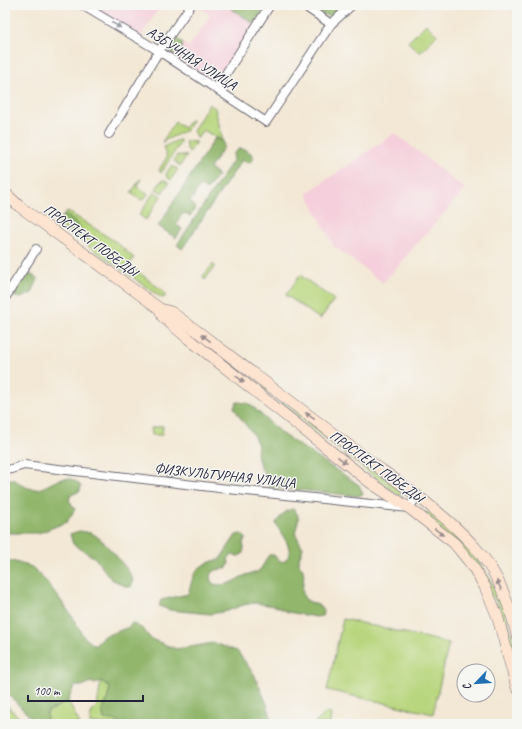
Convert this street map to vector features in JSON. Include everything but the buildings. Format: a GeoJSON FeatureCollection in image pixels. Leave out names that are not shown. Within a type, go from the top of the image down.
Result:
{"type":"FeatureCollection","features":[{"type":"Feature","properties":{"kind":"street","name":"АЗБУЧНАЯ УЛИЦА"},"geometry":{"type":"LineString","coordinates":[[82,5],[159,51],[266,122],[332,24]]}},
{"type":"Feature","properties":{"kind":"street"},"geometry":{"type":"LineString","coordinates":[[109,134],[159,51],[191,5]]}},
{"type":"Feature","properties":{"kind":"street"},"geometry":{"type":"LineString","coordinates":[[216,89],[270,5]]}},
{"type":"Feature","properties":{"kind":"street"},"geometry":{"type":"LineString","coordinates":[[303,5],[332,24],[352,5]]}},
{"type":"Feature","properties":{"kind":"street","name":"ПРОСПЕКТ ПОБЕДЫ"},"geometry":{"type":"LineString","coordinates":[[5,194],[19,206],[160,309],[171,312],[193,328],[417,496],[458,529],[480,553],[497,579],[504,595],[517,635]]}},
{"type":"Feature","properties":{"kind":"street"},"geometry":{"type":"LineString","coordinates":[[5,298],[36,249]]}},
{"type":"Feature","properties":{"kind":"street","name":"ПРОСПЕКТ ПОБЕДЫ"},"geometry":{"type":"LineString","coordinates":[[160,309],[163,317],[187,338],[371,483],[409,508],[454,543],[472,565],[485,587],[497,615],[517,688]]}},
{"type":"Feature","properties":{"kind":"street","name":"ФИЗКУЛЬТУРНАЯ УЛИЦА"},"geometry":{"type":"LineString","coordinates":[[5,471],[24,465],[228,489],[409,508]]}},
{"type":"Feature","properties":{"kind":"street"},"geometry":{"type":"LineString","coordinates":[[409,508],[417,496]]}},
{"type":"Feature","properties":{"kind":"shaded area"},"geometry":{"type":"Polygon","coordinates":[[[85,5],[161,5],[141,36],[85,5]]]}},
{"type":"Feature","properties":{"kind":"shaded area"},"geometry":{"type":"Polygon","coordinates":[[[267,5],[215,84],[166,52],[176,38],[189,47],[210,16],[198,6],[267,5]]]}},
{"type":"Feature","properties":{"kind":"shaded area"},"geometry":{"type":"Polygon","coordinates":[[[395,133],[465,189],[383,283],[333,245],[307,193],[395,133]]]}},
{"type":"Feature","properties":{"kind":"green space"},"geometry":{"type":"Polygon","coordinates":[[[226,5],[267,5],[254,24],[226,5]]]}},
{"type":"Feature","properties":{"kind":"green space"},"geometry":{"type":"Polygon","coordinates":[[[308,5],[342,5],[330,16],[322,14],[308,5]]]}},
{"type":"Feature","properties":{"kind":"green space"},"geometry":{"type":"Polygon","coordinates":[[[426,24],[437,35],[420,53],[408,42],[426,24]]]}},
{"type":"Feature","properties":{"kind":"green space"},"geometry":{"type":"Polygon","coordinates":[[[177,39],[183,43],[180,58],[170,51],[177,39]]]}},
{"type":"Feature","properties":{"kind":"green space"},"geometry":{"type":"Polygon","coordinates":[[[209,104],[215,108],[223,141],[203,130],[197,139],[193,131],[209,104]]]}},
{"type":"Feature","properties":{"kind":"green space"},"geometry":{"type":"Polygon","coordinates":[[[191,119],[192,120],[187,130],[162,142],[175,122],[184,128],[191,119]]]}},
{"type":"Feature","properties":{"kind":"green space"},"geometry":{"type":"Polygon","coordinates":[[[215,138],[223,141],[224,147],[210,168],[218,175],[207,190],[200,186],[190,202],[196,207],[190,216],[183,213],[176,224],[182,229],[176,238],[158,226],[215,138]]]}},
{"type":"Feature","properties":{"kind":"green space"},"geometry":{"type":"Polygon","coordinates":[[[180,140],[180,143],[161,173],[159,170],[167,157],[163,147],[180,140]]]}},
{"type":"Feature","properties":{"kind":"green space"},"geometry":{"type":"Polygon","coordinates":[[[186,141],[196,142],[189,153],[185,144],[186,141]]]}},
{"type":"Feature","properties":{"kind":"green space"},"geometry":{"type":"Polygon","coordinates":[[[239,149],[248,151],[253,155],[253,160],[247,163],[242,160],[182,249],[177,245],[234,159],[233,154],[239,149]]]}},
{"type":"Feature","properties":{"kind":"green space"},"geometry":{"type":"Polygon","coordinates":[[[177,155],[187,156],[180,166],[174,161],[177,155]]]}},
{"type":"Feature","properties":{"kind":"green space"},"geometry":{"type":"Polygon","coordinates":[[[171,166],[178,169],[171,180],[166,174],[171,166]]]}},
{"type":"Feature","properties":{"kind":"green space"},"geometry":{"type":"Polygon","coordinates":[[[140,179],[141,180],[137,187],[148,194],[141,200],[131,193],[140,179]]]}},
{"type":"Feature","properties":{"kind":"green space"},"geometry":{"type":"Polygon","coordinates":[[[165,180],[169,183],[162,193],[156,189],[161,181],[165,180]]]}},
{"type":"Feature","properties":{"kind":"green space"},"geometry":{"type":"Polygon","coordinates":[[[154,192],[161,196],[146,220],[139,215],[154,192]]]}},
{"type":"Feature","properties":{"kind":"green space"},"geometry":{"type":"Polygon","coordinates":[[[67,211],[116,242],[134,258],[129,265],[163,291],[165,297],[162,298],[57,224],[67,211]]]}},
{"type":"Feature","properties":{"kind":"green space"},"geometry":{"type":"Polygon","coordinates":[[[65,214],[78,225],[84,233],[83,235],[81,236],[72,231],[59,221],[65,214]]]}},
{"type":"Feature","properties":{"kind":"green space"},"geometry":{"type":"Polygon","coordinates":[[[213,264],[215,266],[205,280],[203,276],[213,264]]]}},
{"type":"Feature","properties":{"kind":"green space"},"geometry":{"type":"Polygon","coordinates":[[[29,273],[38,279],[32,293],[21,298],[12,295],[29,273]]]}},
{"type":"Feature","properties":{"kind":"green space"},"geometry":{"type":"Polygon","coordinates":[[[300,275],[334,300],[320,319],[286,295],[300,275]]]}},
{"type":"Feature","properties":{"kind":"green space"},"geometry":{"type":"Polygon","coordinates":[[[195,336],[403,492],[402,495],[398,495],[195,336]]]}},
{"type":"Feature","properties":{"kind":"green space"},"geometry":{"type":"Polygon","coordinates":[[[237,402],[247,403],[252,406],[282,434],[359,485],[363,494],[358,496],[269,487],[257,455],[258,445],[252,433],[234,407],[237,402]]]}},
{"type":"Feature","properties":{"kind":"green space"},"geometry":{"type":"Polygon","coordinates":[[[163,426],[162,435],[152,435],[151,428],[163,426]]]}},
{"type":"Feature","properties":{"kind":"green space"},"geometry":{"type":"Polygon","coordinates":[[[11,479],[34,489],[63,479],[75,481],[81,486],[80,491],[71,495],[69,500],[75,509],[67,522],[39,533],[5,533],[5,481],[11,479]]]}},
{"type":"Feature","properties":{"kind":"green space"},"geometry":{"type":"Polygon","coordinates":[[[293,509],[298,517],[295,533],[303,548],[299,558],[299,564],[304,575],[304,597],[308,601],[322,608],[324,611],[322,616],[316,617],[288,612],[275,606],[254,603],[243,605],[227,611],[210,614],[170,610],[159,606],[161,600],[188,594],[192,579],[197,570],[205,564],[220,559],[236,535],[241,534],[246,538],[243,543],[243,554],[238,556],[232,555],[228,558],[229,563],[227,568],[216,570],[212,573],[210,579],[213,584],[229,584],[244,576],[256,573],[260,570],[269,555],[274,555],[278,560],[283,562],[287,558],[289,548],[276,523],[285,512],[293,509]]]}},
{"type":"Feature","properties":{"kind":"green space"},"geometry":{"type":"Polygon","coordinates":[[[425,512],[430,513],[462,540],[475,555],[496,590],[503,603],[517,652],[517,673],[497,603],[424,514],[425,512]]]}},
{"type":"Feature","properties":{"kind":"green space"},"geometry":{"type":"Polygon","coordinates":[[[79,531],[95,535],[109,548],[130,574],[132,578],[131,587],[125,586],[111,579],[95,558],[73,544],[70,534],[79,531]]]}},
{"type":"Feature","properties":{"kind":"green space"},"geometry":{"type":"Polygon","coordinates":[[[5,559],[32,567],[46,581],[59,598],[74,619],[83,636],[95,646],[102,637],[129,627],[132,623],[143,629],[151,639],[176,649],[214,643],[237,651],[254,674],[268,707],[273,724],[122,724],[117,721],[104,719],[102,711],[107,701],[110,687],[101,681],[95,684],[91,682],[82,686],[74,686],[68,701],[47,712],[47,723],[37,724],[9,695],[5,694],[5,559]]]}},
{"type":"Feature","properties":{"kind":"green space"},"geometry":{"type":"Polygon","coordinates":[[[343,619],[449,643],[433,714],[327,690],[343,619]]]}},
{"type":"Feature","properties":{"kind":"green space"},"geometry":{"type":"Polygon","coordinates":[[[101,681],[110,687],[107,701],[102,711],[122,724],[90,724],[91,714],[97,706],[101,681]]]}},
{"type":"Feature","properties":{"kind":"green space"},"geometry":{"type":"Polygon","coordinates":[[[68,701],[80,724],[46,724],[47,712],[68,701]]]}},
{"type":"Feature","properties":{"kind":"green space"},"geometry":{"type":"Polygon","coordinates":[[[5,704],[26,724],[5,724],[5,704]]]}},
{"type":"Feature","properties":{"kind":"green space"},"geometry":{"type":"Polygon","coordinates":[[[327,712],[331,714],[330,724],[314,724],[327,712]]]}}]}
